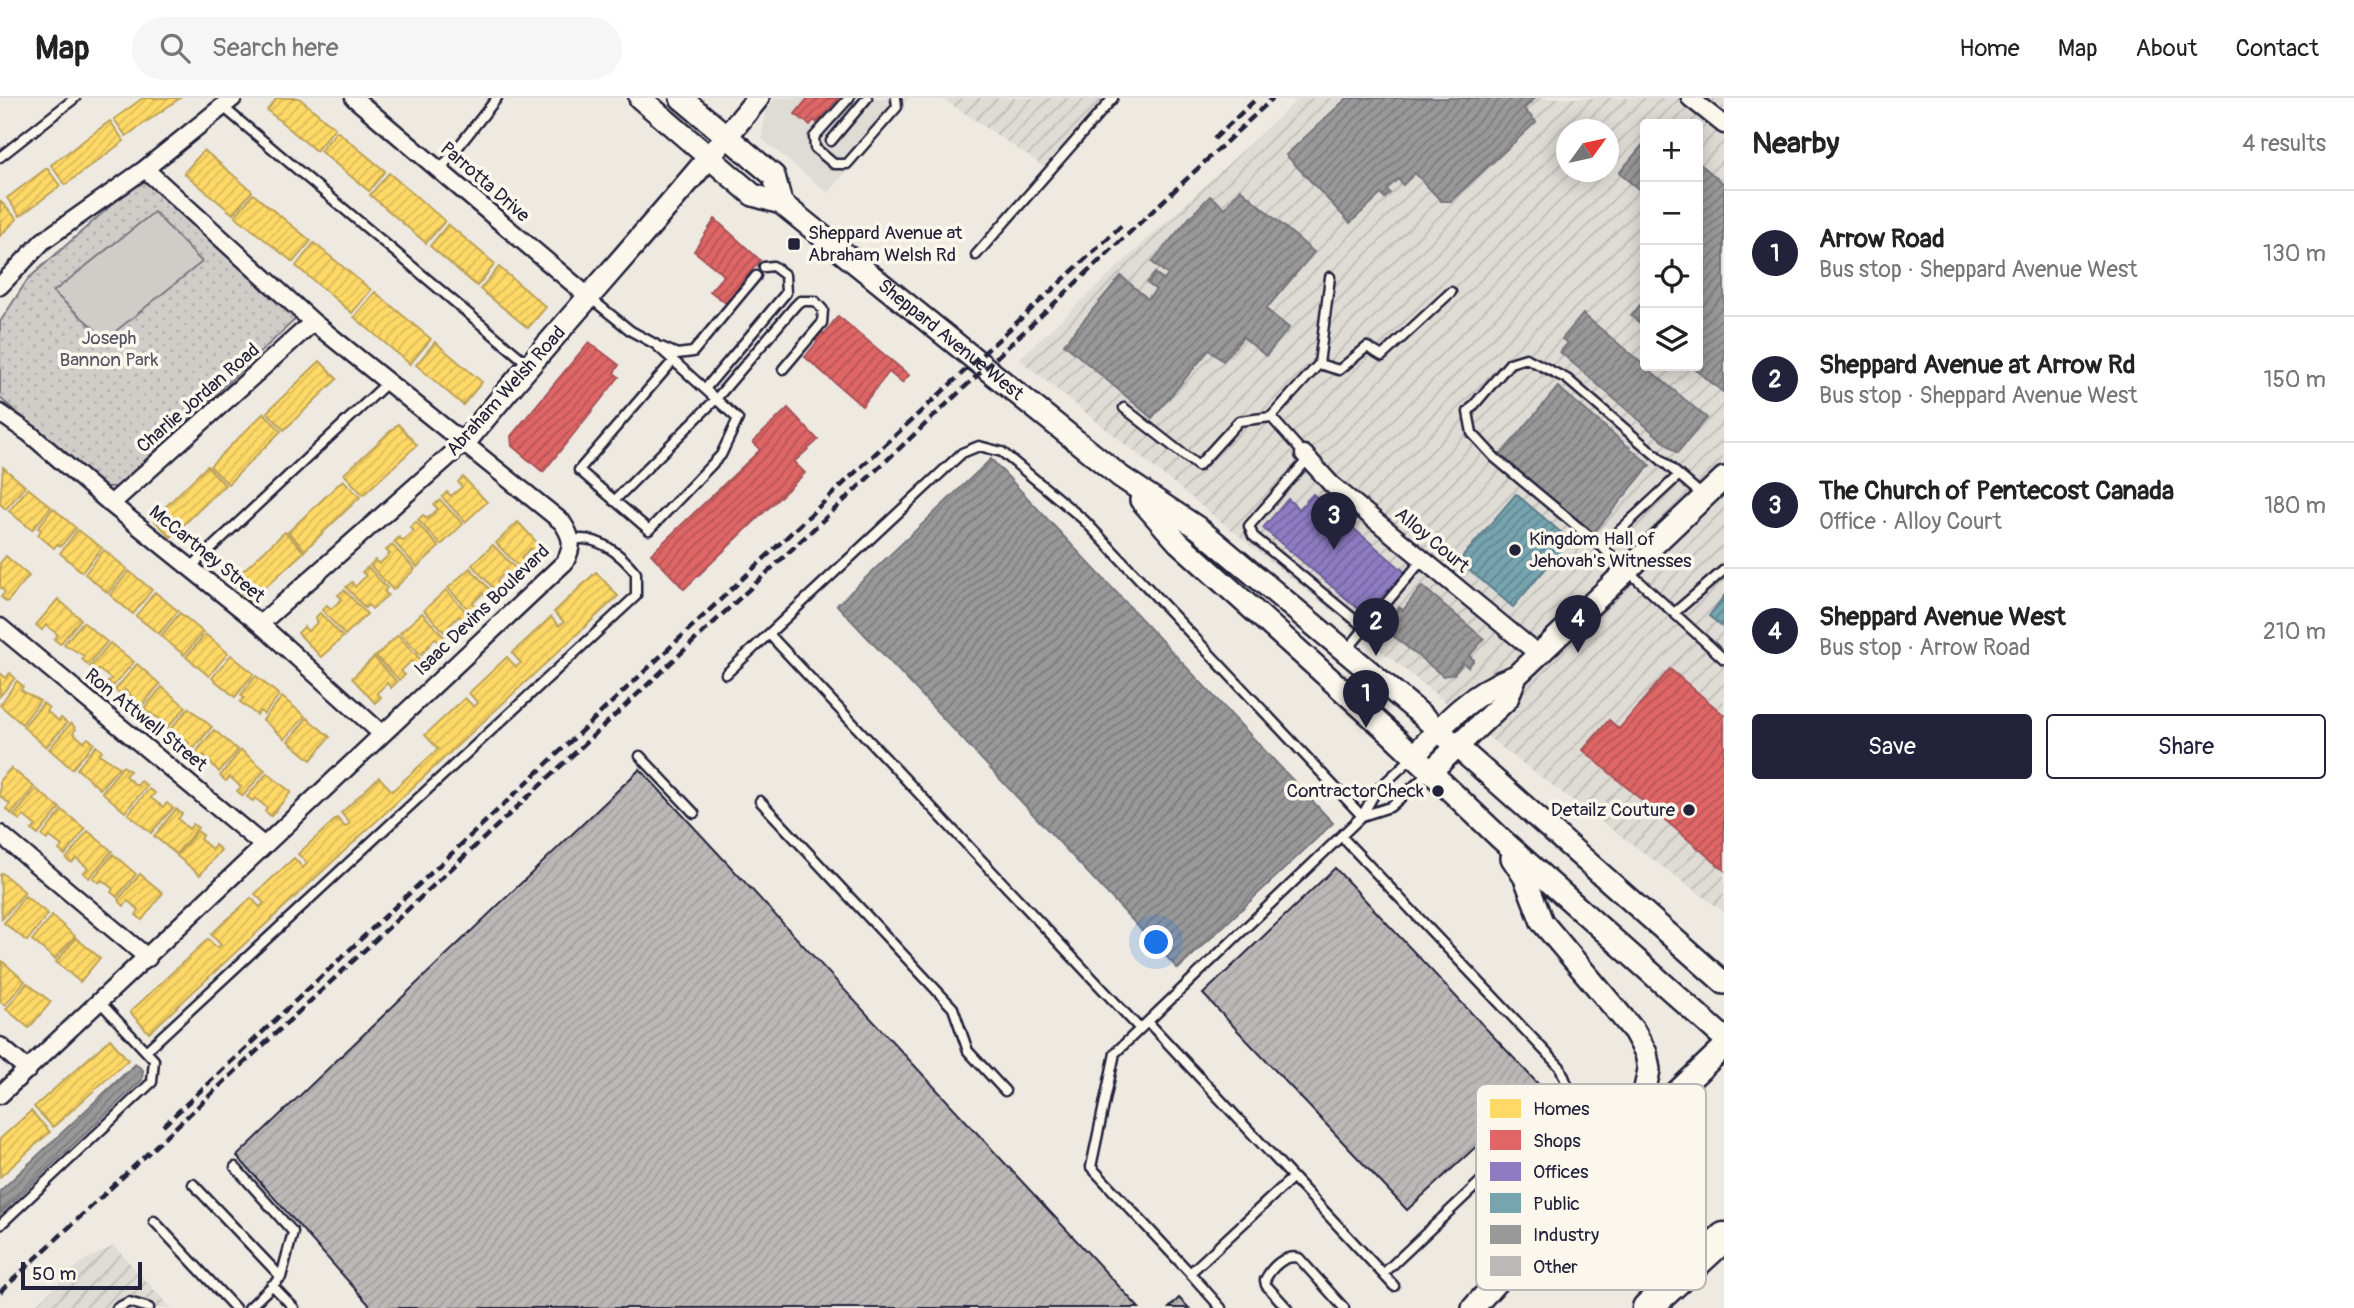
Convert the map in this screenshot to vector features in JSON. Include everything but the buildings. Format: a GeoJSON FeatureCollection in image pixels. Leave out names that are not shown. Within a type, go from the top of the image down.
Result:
{"type":"FeatureCollection","features":[{"type":"Feature","properties":{"kind":"highway"},"geometry":{"type":"LineString","coordinates":[[1706,1254],[1724,1237]]}},
{"type":"Feature","properties":{"kind":"highway"},"geometry":{"type":"LineString","coordinates":[[1647,1308],[1667,1290]]}},
{"type":"Feature","properties":{"kind":"main road","name":"Sheppard Avenue West"},"geometry":{"type":"LineString","coordinates":[[640,98],[753,195],[781,203],[1121,477],[1198,528],[1438,730],[1724,984]]}},
{"type":"Feature","properties":{"kind":"main road","name":"Sheppard Avenue West"},"geometry":{"type":"LineString","coordinates":[[681,98],[774,176],[781,203]]}},
{"type":"Feature","properties":{"kind":"main road","name":"Abraham Welsh Road"},"geometry":{"type":"LineString","coordinates":[[464,443],[528,365],[711,157],[758,98]]}},
{"type":"Feature","properties":{"kind":"main road","name":"Sheppard Avenue West"},"geometry":{"type":"LineString","coordinates":[[1121,477],[1178,542],[1414,756],[1500,838],[1717,1032]]}},
{"type":"Feature","properties":{"kind":"main road"},"geometry":{"type":"LineString","coordinates":[[1430,772],[1507,699],[1516,676],[1538,654],[1724,478]]}},
{"type":"Feature","properties":{"kind":"main road"},"geometry":{"type":"LineString","coordinates":[[1414,756],[1438,730],[1490,684],[1516,676]]}},
{"type":"Feature","properties":{"kind":"main road"},"geometry":{"type":"LineString","coordinates":[[1500,838],[1525,878],[1542,922],[1634,1031],[1646,1053],[1649,1070],[1646,1084]]}},
{"type":"Feature","properties":{"kind":"main road"},"geometry":{"type":"LineString","coordinates":[[1685,1084],[1724,1047]]}},
{"type":"Feature","properties":{"kind":"main road"},"geometry":{"type":"LineString","coordinates":[[1473,1308],[1489,1290]]}},
{"type":"Feature","properties":{"kind":"street","name":"Parrotta Drive"},"geometry":{"type":"LineString","coordinates":[[354,98],[589,298]]}},
{"type":"Feature","properties":{"kind":"street"},"geometry":{"type":"LineString","coordinates":[[1690,98],[1724,125]]}},
{"type":"Feature","properties":{"kind":"street"},"geometry":{"type":"LineString","coordinates":[[0,286],[43,241],[145,169],[227,102]]}},
{"type":"Feature","properties":{"kind":"street","name":"Isaac Devins Boulevard"},"geometry":{"type":"LineString","coordinates":[[0,1095],[565,562],[571,550],[572,540],[562,522],[313,323],[145,169]]}},
{"type":"Feature","properties":{"kind":"street","name":"Charlie Jordan Road"},"geometry":{"type":"LineString","coordinates":[[111,504],[313,323]]}},
{"type":"Feature","properties":{"kind":"street","name":"McCartney Street"},"geometry":{"type":"LineString","coordinates":[[0,413],[30,434],[111,504],[260,624],[382,734]]}},
{"type":"Feature","properties":{"kind":"street","name":"Abraham Welsh Road"},"geometry":{"type":"LineString","coordinates":[[260,624],[464,443]]}},
{"type":"Feature","properties":{"kind":"street","name":"Alloy Court"},"geometry":{"type":"LineString","coordinates":[[1306,456],[1331,484],[1538,654]]}},
{"type":"Feature","properties":{"kind":"street","name":"Ron Attwell Street"},"geometry":{"type":"LineString","coordinates":[[0,627],[264,846]]}},
{"type":"Feature","properties":{"kind":"street"},"geometry":{"type":"LineString","coordinates":[[0,834],[148,958]]}},
{"type":"Feature","properties":{"kind":"street"},"geometry":{"type":"LineString","coordinates":[[0,1046],[28,1070]]}},
{"type":"Feature","properties":{"kind":"lane"},"geometry":{"type":"LineString","coordinates":[[0,157],[75,98]]}},
{"type":"Feature","properties":{"kind":"lane"},"geometry":{"type":"LineString","coordinates":[[439,171],[497,98]]}},
{"type":"Feature","properties":{"kind":"lane"},"geometry":{"type":"LineString","coordinates":[[849,98],[814,137],[815,148],[834,164],[847,164],[897,107],[896,98]]}},
{"type":"Feature","properties":{"kind":"lane"},"geometry":{"type":"LineString","coordinates":[[831,141],[867,98]]}},
{"type":"Feature","properties":{"kind":"lane"},"geometry":{"type":"LineString","coordinates":[[976,255],[1113,98]]}},
{"type":"Feature","properties":{"kind":"lane"},"geometry":{"type":"LineString","coordinates":[[227,102],[528,365]]}},
{"type":"Feature","properties":{"kind":"lane"},"geometry":{"type":"LineString","coordinates":[[705,389],[786,293],[785,275],[773,265],[764,267]]}},
{"type":"Feature","properties":{"kind":"lane"},"geometry":{"type":"LineString","coordinates":[[589,298],[631,331],[677,354],[692,352],[756,276]]}},
{"type":"Feature","properties":{"kind":"lane"},"geometry":{"type":"LineString","coordinates":[[1124,408],[1198,466],[1239,421],[1272,417],[1319,363],[1330,277]]}},
{"type":"Feature","properties":{"kind":"lane"},"geometry":{"type":"LineString","coordinates":[[1319,363],[1339,370],[1367,347],[1382,356],[1451,292]]}},
{"type":"Feature","properties":{"kind":"lane"},"geometry":{"type":"LineString","coordinates":[[614,501],[716,399],[800,301],[815,301],[823,310],[822,323],[783,369]]}},
{"type":"Feature","properties":{"kind":"lane"},"geometry":{"type":"LineString","coordinates":[[654,344],[738,419],[721,455],[649,530],[579,470],[673,361]]}},
{"type":"Feature","properties":{"kind":"lane"},"geometry":{"type":"LineString","coordinates":[[1705,496],[1567,379],[1526,358],[1510,363],[1468,412],[1472,433],[1495,458],[1628,569],[1724,659]]}},
{"type":"Feature","properties":{"kind":"lane"},"geometry":{"type":"LineString","coordinates":[[190,568],[388,382]]}},
{"type":"Feature","properties":{"kind":"lane"},"geometry":{"type":"LineString","coordinates":[[1272,417],[1306,456],[1250,526],[1253,536],[1366,628]]}},
{"type":"Feature","properties":{"kind":"lane"},"geometry":{"type":"LineString","coordinates":[[726,674],[962,453],[975,446],[987,447],[1011,458],[1084,520],[1362,816]]}},
{"type":"Feature","properties":{"kind":"lane"},"geometry":{"type":"LineString","coordinates":[[1602,547],[1679,475]]}},
{"type":"Feature","properties":{"kind":"lane"},"geometry":{"type":"LineString","coordinates":[[147,1050],[636,596],[636,573],[620,555],[596,541],[583,537],[572,540]]}},
{"type":"Feature","properties":{"kind":"lane"},"geometry":{"type":"LineString","coordinates":[[1346,651],[1423,559]]}},
{"type":"Feature","properties":{"kind":"lane"},"geometry":{"type":"LineString","coordinates":[[1674,613],[1724,570]]}},
{"type":"Feature","properties":{"kind":"lane"},"geometry":{"type":"LineString","coordinates":[[769,634],[1140,1029]]}},
{"type":"Feature","properties":{"kind":"lane"},"geometry":{"type":"LineString","coordinates":[[640,756],[694,813]]}},
{"type":"Feature","properties":{"kind":"lane"},"geometry":{"type":"LineString","coordinates":[[1221,1308],[1091,1167],[1115,1054],[1342,836],[1362,816],[1376,790],[1414,756]]}},
{"type":"Feature","properties":{"kind":"lane"},"geometry":{"type":"LineString","coordinates":[[1362,816],[1391,807],[1430,772]]}},
{"type":"Feature","properties":{"kind":"lane"},"geometry":{"type":"LineString","coordinates":[[760,801],[953,1008],[968,1051],[1005,1091]]}},
{"type":"Feature","properties":{"kind":"lane"},"geometry":{"type":"LineString","coordinates":[[1342,836],[1560,1067],[1567,1084]]}},
{"type":"Feature","properties":{"kind":"lane"},"geometry":{"type":"LineString","coordinates":[[0,1225],[152,1082],[154,1060],[100,1002]]}},
{"type":"Feature","properties":{"kind":"lane"},"geometry":{"type":"LineString","coordinates":[[1148,1022],[1291,1179],[1394,1286]]}},
{"type":"Feature","properties":{"kind":"lane"},"geometry":{"type":"LineString","coordinates":[[234,1167],[293,1232],[281,1277],[249,1308]]}},
{"type":"Feature","properties":{"kind":"lane"},"geometry":{"type":"LineString","coordinates":[[1189,1273],[1291,1179]]}},
{"type":"Feature","properties":{"kind":"lane"},"geometry":{"type":"LineString","coordinates":[[193,1184],[281,1277]]}},
{"type":"Feature","properties":{"kind":"lane"},"geometry":{"type":"LineString","coordinates":[[1383,1274],[1476,1185]]}},
{"type":"Feature","properties":{"kind":"lane"},"geometry":{"type":"LineString","coordinates":[[154,1221],[236,1308]]}},
{"type":"Feature","properties":{"kind":"lane"},"geometry":{"type":"LineString","coordinates":[[1287,1308],[1265,1280],[1286,1257],[1292,1256],[1299,1258],[1344,1308]]}},
{"type":"Feature","properties":{"kind":"lane"},"geometry":{"type":"LineString","coordinates":[[272,1285],[294,1308]]}},
{"type":"Feature","properties":{"kind":"lane"},"geometry":{"type":"LineString","coordinates":[[117,1308],[129,1302],[149,1308]]}},
{"type":"Feature","properties":{"kind":"shaded area"},"geometry":{"type":"Polygon","coordinates":[[[776,98],[909,98],[828,193],[762,139],[765,111],[776,98]]]}},
{"type":"Feature","properties":{"kind":"shaded area"},"geometry":{"type":"Polygon","coordinates":[[[942,98],[1118,98],[1052,172],[942,98]]]}},
{"type":"Feature","properties":{"kind":"shaded area"},"geometry":{"type":"Polygon","coordinates":[[[1299,98],[1724,98],[1724,912],[1506,751],[1019,359],[1299,98]]]}},
{"type":"Feature","properties":{"kind":"shaded area"},"geometry":{"type":"Polygon","coordinates":[[[114,1246],[171,1308],[32,1308],[82,1262],[114,1246]]]}},
{"type":"Feature","properties":{"kind":"green space","name":"Joseph Bannon Park"},"geometry":{"type":"Polygon","coordinates":[[[143,177],[301,314],[117,487],[105,487],[0,398],[0,322],[28,279],[143,177]]]}},
{"type":"Feature","properties":{"kind":"green space"},"geometry":{"type":"Polygon","coordinates":[[[154,212],[202,262],[106,339],[53,292],[154,212]]]}},
{"type":"Feature","properties":{"kind":"railway"},"geometry":{"type":"LineString","coordinates":[[1214,139],[1257,98]]}},
{"type":"Feature","properties":{"kind":"railway"},"geometry":{"type":"LineString","coordinates":[[0,1292],[1273,98]]}},
{"type":"Feature","properties":{"kind":"railway"},"geometry":{"type":"LineString","coordinates":[[163,1126],[861,467],[1122,225]]}},
{"type":"Feature","properties":{"kind":"place","name":"Sheppard Avenue at Abraham Welsh Rd"},"geometry":{"type":"Point","coordinates":[794,244]}},
{"type":"Feature","properties":{"kind":"place","name":"The Church of Pentecost Canada"},"geometry":{"type":"Point","coordinates":[1334,550]}},
{"type":"Feature","properties":{"kind":"place","name":"Kingdom Hall of Jehovah's Witnesses"},"geometry":{"type":"Point","coordinates":[1515,550]}},
{"type":"Feature","properties":{"kind":"place","name":"Sheppard Avenue West"},"geometry":{"type":"Point","coordinates":[1578,653]}},
{"type":"Feature","properties":{"kind":"place","name":"Sheppard Avenue at Arrow Rd"},"geometry":{"type":"Point","coordinates":[1376,656]}},
{"type":"Feature","properties":{"kind":"place","name":"Arrow Road"},"geometry":{"type":"Point","coordinates":[1366,728]}},
{"type":"Feature","properties":{"kind":"place","name":"ContractorCheck"},"geometry":{"type":"Point","coordinates":[1438,791]}},
{"type":"Feature","properties":{"kind":"place","name":"Detailz Couture"},"geometry":{"type":"Point","coordinates":[1689,810]}}]}
